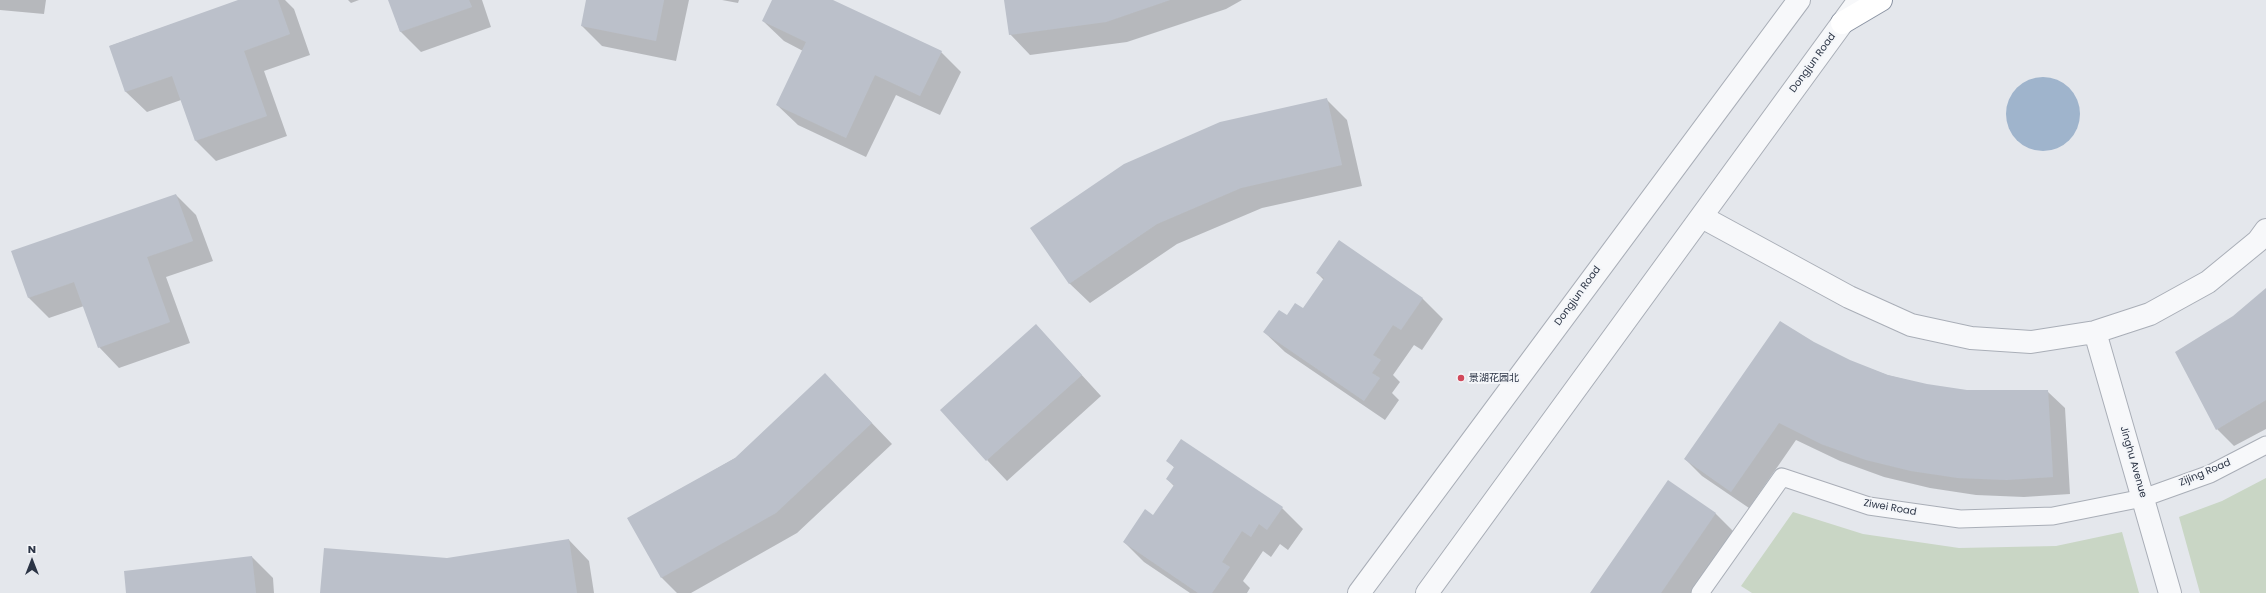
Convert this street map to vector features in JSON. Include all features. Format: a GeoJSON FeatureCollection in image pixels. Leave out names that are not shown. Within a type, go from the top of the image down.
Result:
{"type":"FeatureCollection","features":[{"type":"Feature","properties":{"kind":"highway"},"geometry":{"type":"LineString","coordinates":[[1842,23],[1881,0]]}},
{"type":"Feature","properties":{"kind":"street","name":"Dongjun Road"},"geometry":{"type":"LineString","coordinates":[[1359,593],[1799,0]]}},
{"type":"Feature","properties":{"kind":"street","name":"Dongjun Road"},"geometry":{"type":"LineString","coordinates":[[1427,593],[1860,0]]}},
{"type":"Feature","properties":{"kind":"street"},"geometry":{"type":"LineString","coordinates":[[1702,217],[1849,297],[1911,325],[1971,338],[2031,342],[2095,332],[2150,314],[2208,282],[2258,241],[2266,230]]}},
{"type":"Feature","properties":{"kind":"street","name":"Jinghu Avenue"},"geometry":{"type":"LineString","coordinates":[[2095,332],[2170,593]]}},
{"type":"Feature","properties":{"kind":"lane","name":"Zijing Road"},"geometry":{"type":"LineString","coordinates":[[2143,498],[2210,474],[2266,444]]}},
{"type":"Feature","properties":{"kind":"lane","name":"Ziwei Road"},"geometry":{"type":"LineString","coordinates":[[1700,593],[1782,477],[1869,506],[1960,519],[2053,516],[2143,498]]}},
{"type":"Feature","properties":{"kind":"green space"},"geometry":{"type":"Polygon","coordinates":[[[2266,478],[2266,593],[2200,593],[2179,517],[2222,501],[2266,478]]]}},
{"type":"Feature","properties":{"kind":"green space"},"geometry":{"type":"Polygon","coordinates":[[[1793,512],[1863,534],[1959,548],[2056,546],[2122,532],[2139,593],[1752,593],[1741,586],[1793,512]]]}},
{"type":"Feature","properties":{"kind":"water"},"geometry":{"type":"Polygon","coordinates":[[[2043,77],[2057,80],[2069,88],[2077,100],[2080,114],[2077,128],[2069,140],[2057,148],[2043,151],[2029,148],[2017,140],[2009,128],[2006,114],[2009,100],[2017,88],[2029,80],[2043,77]]]}},
{"type":"Feature","properties":{"kind":"building"},"geometry":{"type":"Polygon","coordinates":[[[238,0],[278,0],[290,34],[244,51],[267,116],[195,141],[172,76],[125,92],[109,46],[238,0]]]}},
{"type":"Feature","properties":{"kind":"building"},"geometry":{"type":"Polygon","coordinates":[[[388,0],[469,0],[472,7],[400,32],[388,0]]]}},
{"type":"Feature","properties":{"kind":"building"},"geometry":{"type":"Polygon","coordinates":[[[586,0],[664,0],[656,41],[581,26],[586,0]]]}},
{"type":"Feature","properties":{"kind":"building"},"geometry":{"type":"Polygon","coordinates":[[[772,0],[833,0],[942,51],[920,96],[875,75],[846,138],[776,105],[806,42],[762,21],[772,0]]]}},
{"type":"Feature","properties":{"kind":"building"},"geometry":{"type":"Polygon","coordinates":[[[1004,0],[1170,0],[1106,22],[1009,35],[1004,0]]]}},
{"type":"Feature","properties":{"kind":"building"},"geometry":{"type":"Polygon","coordinates":[[[1327,98],[1342,165],[1241,188],[1157,224],[1069,284],[1030,228],[1124,164],[1220,122],[1327,98]]]}},
{"type":"Feature","properties":{"kind":"building"},"geometry":{"type":"Polygon","coordinates":[[[176,194],[193,241],[147,257],[170,322],[98,348],[74,282],[28,298],[11,251],[176,194]]]}},
{"type":"Feature","properties":{"kind":"building"},"geometry":{"type":"Polygon","coordinates":[[[1339,240],[1423,298],[1401,330],[1393,325],[1373,355],[1381,360],[1372,373],[1380,378],[1364,401],[1263,332],[1279,310],[1287,315],[1295,303],[1303,308],[1324,278],[1316,273],[1339,240]]]}},
{"type":"Feature","properties":{"kind":"building"},"geometry":{"type":"Polygon","coordinates":[[[2266,288],[2266,400],[2216,430],[2175,352],[2233,316],[2266,288]]]}},
{"type":"Feature","properties":{"kind":"building"},"geometry":{"type":"Polygon","coordinates":[[[1780,321],[1814,342],[1850,360],[1888,375],[1927,384],[1967,390],[2048,390],[2053,477],[2006,480],[1958,478],[1911,471],[1866,460],[1821,444],[1779,423],[1731,492],[1684,459],[1780,321]]]}},
{"type":"Feature","properties":{"kind":"building"},"geometry":{"type":"Polygon","coordinates":[[[1036,324],[1082,375],[986,461],[940,410],[1036,324]]]}},
{"type":"Feature","properties":{"kind":"building"},"geometry":{"type":"Polygon","coordinates":[[[825,373],[872,423],[776,513],[661,578],[627,518],[735,458],[825,373]]]}},
{"type":"Feature","properties":{"kind":"building"},"geometry":{"type":"Polygon","coordinates":[[[1181,439],[1283,507],[1267,530],[1259,524],[1251,537],[1242,531],[1222,562],[1230,567],[1212,593],[1198,593],[1123,542],[1145,509],[1153,515],[1174,485],[1166,479],[1174,467],[1166,461],[1181,439]]]}},
{"type":"Feature","properties":{"kind":"building"},"geometry":{"type":"Polygon","coordinates":[[[1668,480],[1716,513],[1661,593],[1590,593],[1668,480]]]}},
{"type":"Feature","properties":{"kind":"building"},"geometry":{"type":"Polygon","coordinates":[[[569,539],[577,593],[320,593],[324,548],[447,558],[569,539]]]}},
{"type":"Feature","properties":{"kind":"building"},"geometry":{"type":"Polygon","coordinates":[[[252,556],[256,593],[126,593],[124,571],[252,556]]]}},
{"type":"Feature","properties":{"kind":"place","name":"景湖花园北"},"geometry":{"type":"Point","coordinates":[1461,378]}}]}
